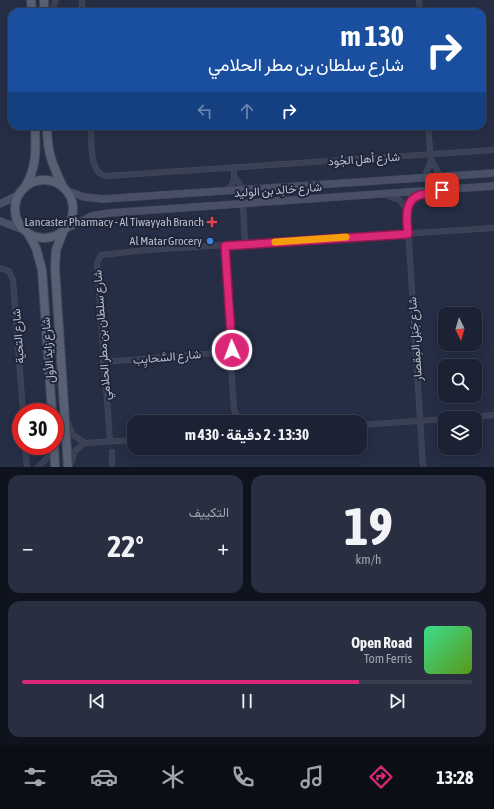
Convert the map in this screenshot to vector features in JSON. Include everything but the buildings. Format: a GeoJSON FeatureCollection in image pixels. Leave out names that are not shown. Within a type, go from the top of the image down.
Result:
{"type":"FeatureCollection","features":[{"type":"Feature","properties":{"kind":"main road"},"geometry":{"type":"LineString","coordinates":[[35,130],[35,161],[31,177],[15,206],[15,213],[20,225],[27,232],[43,239],[50,238],[65,230],[70,223],[74,210],[73,203],[50,160],[47,143],[47,130]]}},
{"type":"Feature","properties":{"kind":"main road"},"geometry":{"type":"LineString","coordinates":[[22,192],[29,185],[43,180],[58,183],[66,189]]}},
{"type":"Feature","properties":{"kind":"main road","name":"شارع زايد الأول"},"geometry":{"type":"LineString","coordinates":[[65,230],[56,250],[55,268],[69,467]]}},
{"type":"Feature","properties":{"kind":"main road","name":"شارع زايد الأول"},"geometry":{"type":"LineString","coordinates":[[27,232],[39,255],[42,270],[51,403]]}},
{"type":"Feature","properties":{"kind":"main road"},"geometry":{"type":"LineString","coordinates":[[54,455],[55,467]]}},
{"type":"Feature","properties":{"kind":"street","name":"شارع أهل الجُود"},"geometry":{"type":"LineString","coordinates":[[91,130],[94,167],[102,175],[431,158],[494,150]]}},
{"type":"Feature","properties":{"kind":"street"},"geometry":{"type":"LineString","coordinates":[[428,130],[431,158],[441,177]]}},
{"type":"Feature","properties":{"kind":"street"},"geometry":{"type":"LineString","coordinates":[[424,178],[431,158]]}},
{"type":"Feature","properties":{"kind":"street"},"geometry":{"type":"LineString","coordinates":[[228,191],[234,176],[234,168]]}},
{"type":"Feature","properties":{"kind":"street","name":"شارع خالِد بن الوليد"},"geometry":{"type":"LineString","coordinates":[[66,189],[84,197],[103,199],[494,173]]}},
{"type":"Feature","properties":{"kind":"street"},"geometry":{"type":"LineString","coordinates":[[234,176],[244,190]]}},
{"type":"Feature","properties":{"kind":"street","name":"شارع خالِد بن الوليد"},"geometry":{"type":"LineString","coordinates":[[65,230],[84,219],[101,214],[494,186]]}},
{"type":"Feature","properties":{"kind":"street"},"geometry":{"type":"LineString","coordinates":[[365,196],[396,198],[400,200],[407,210],[413,199],[419,195],[442,190]]}},
{"type":"Feature","properties":{"kind":"street"},"geometry":{"type":"LineString","coordinates":[[0,204],[22,192]]}},
{"type":"Feature","properties":{"kind":"street"},"geometry":{"type":"LineString","coordinates":[[243,204],[245,244]]}},
{"type":"Feature","properties":{"kind":"street","name":"شارع جَبَل المِقصار"},"geometry":{"type":"LineString","coordinates":[[407,210],[423,467]]}},
{"type":"Feature","properties":{"kind":"street"},"geometry":{"type":"LineString","coordinates":[[0,221],[27,232]]}},
{"type":"Feature","properties":{"kind":"street","name":"شارع سلطان بن مطر الحلامي"},"geometry":{"type":"LineString","coordinates":[[110,442],[97,263],[101,255],[131,251],[494,228]]}},
{"type":"Feature","properties":{"kind":"street"},"geometry":{"type":"LineString","coordinates":[[225,246],[232,347],[230,352],[234,413],[237,415]]}},
{"type":"Feature","properties":{"kind":"street","name":"شارع التحية"},"geometry":{"type":"LineString","coordinates":[[0,268],[9,271],[13,280],[22,403]]}},
{"type":"Feature","properties":{"kind":"street","name":"شارع السَّحايِب"},"geometry":{"type":"LineString","coordinates":[[103,362],[230,352]]}},
{"type":"Feature","properties":{"kind":"street"},"geometry":{"type":"LineString","coordinates":[[65,414],[73,435],[86,443]]}},
{"type":"Feature","properties":{"kind":"street"},"geometry":{"type":"LineString","coordinates":[[482,417],[494,416]]}},
{"type":"Feature","properties":{"kind":"street"},"geometry":{"type":"LineString","coordinates":[[367,424],[438,419]]}},
{"type":"Feature","properties":{"kind":"street"},"geometry":{"type":"LineString","coordinates":[[69,467],[75,451],[86,443],[127,441]]}},
{"type":"Feature","properties":{"kind":"street"},"geometry":{"type":"LineString","coordinates":[[112,452],[112,467]]}},
{"type":"Feature","properties":{"kind":"street"},"geometry":{"type":"LineString","coordinates":[[26,455],[27,467]]}},
{"type":"Feature","properties":{"kind":"street"},"geometry":{"type":"LineString","coordinates":[[24,467],[39,467],[48,455]]}},
{"type":"Feature","properties":{"kind":"slow traffic"},"geometry":{"type":"LineString","coordinates":[[275,242],[346,237]]}},
{"type":"Feature","properties":{"kind":"place","name":"Lancaster Pharmacy - Al Tiwayyah Branch"},"geometry":{"type":"Point","coordinates":[212,222]}},
{"type":"Feature","properties":{"kind":"place","name":"Al Matar Grocery"},"geometry":{"type":"Point","coordinates":[210,241]}},
{"type":"Feature","properties":{"kind":"route"},"geometry":{"type":"LineString","coordinates":[[232,350],[225,246],[408,234],[407,210],[409,203],[419,195],[442,190]]}}]}
